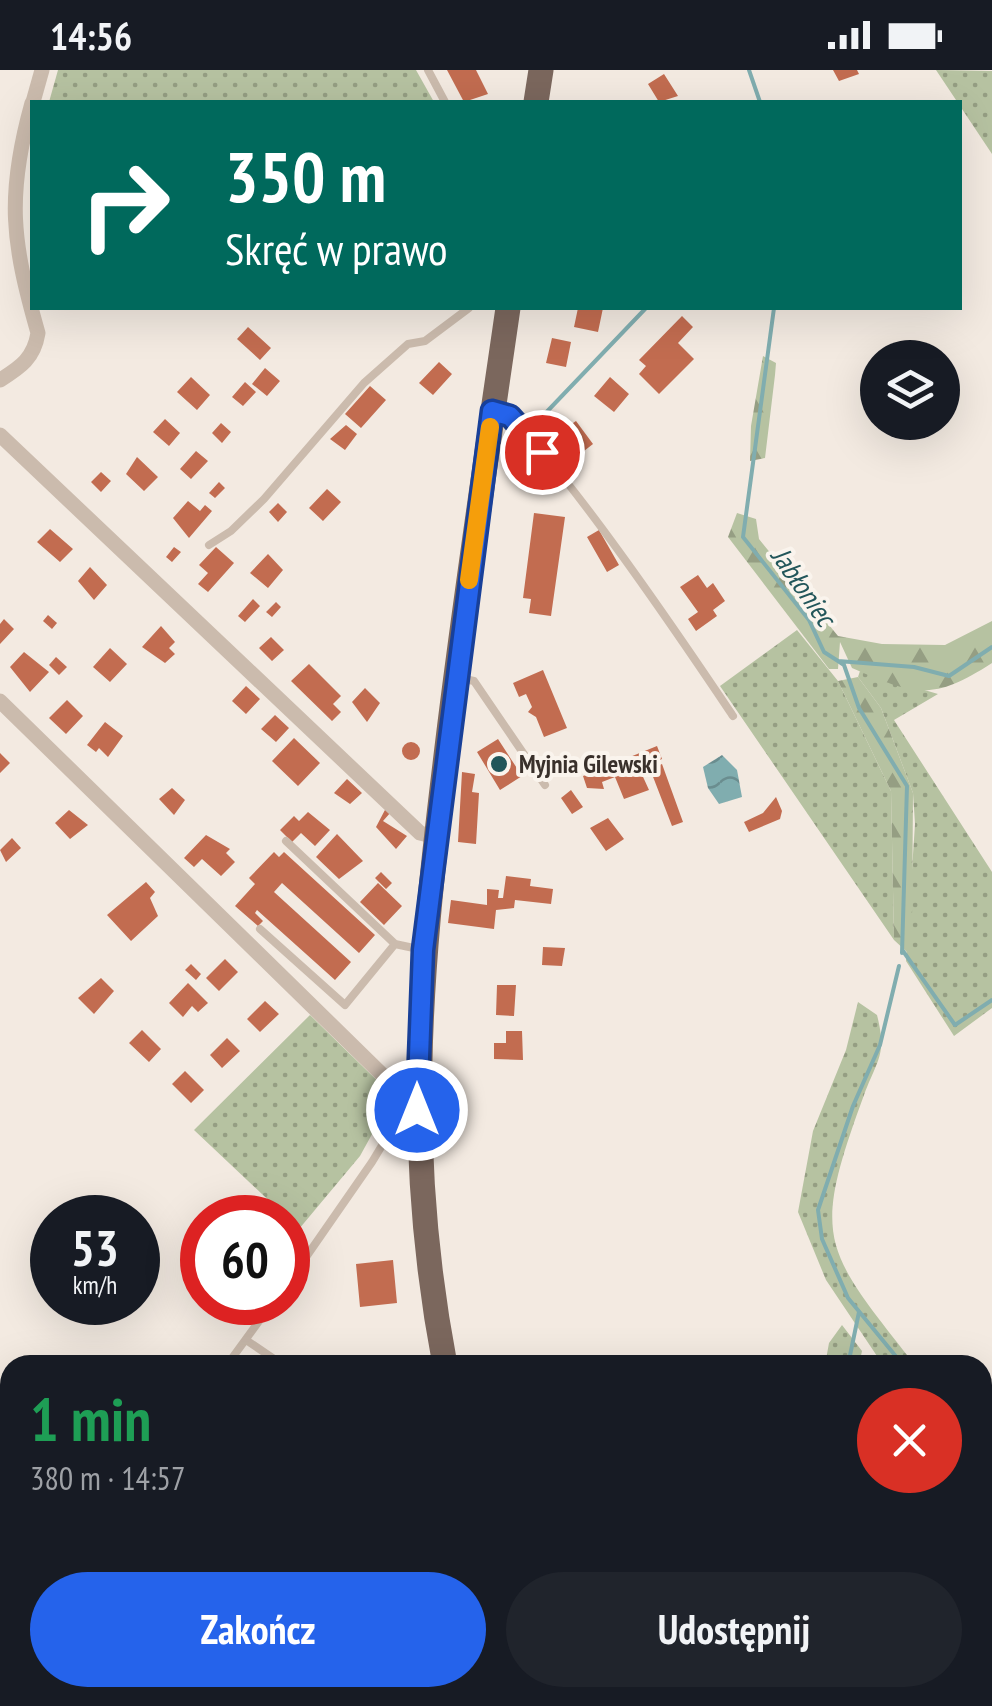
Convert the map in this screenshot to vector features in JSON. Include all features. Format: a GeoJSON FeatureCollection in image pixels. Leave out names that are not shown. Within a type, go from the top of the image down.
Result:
{"type":"FeatureCollection","features":[{"type":"Feature","properties":{"kind":"main road"},"geometry":{"type":"LineString","coordinates":[[536,100],[541,70]]}},
{"type":"Feature","properties":{"kind":"main road"},"geometry":{"type":"LineString","coordinates":[[443,1355],[409,1093],[456,678],[508,310]]}},
{"type":"Feature","properties":{"kind":"street"},"geometry":{"type":"LineString","coordinates":[[34,100],[42,70]]}},
{"type":"Feature","properties":{"kind":"street"},"geometry":{"type":"LineString","coordinates":[[30,113],[21,144],[12,223],[30,299]]}},
{"type":"Feature","properties":{"kind":"street"},"geometry":{"type":"LineString","coordinates":[[0,380],[21,367],[35,350],[38,333],[33,310]]}},
{"type":"Feature","properties":{"kind":"street"},"geometry":{"type":"LineString","coordinates":[[0,434],[420,832],[436,838]]}},
{"type":"Feature","properties":{"kind":"street"},"geometry":{"type":"LineString","coordinates":[[0,701],[409,1093]]}},
{"type":"Feature","properties":{"kind":"lane"},"geometry":{"type":"LineString","coordinates":[[428,70],[443,100]]}},
{"type":"Feature","properties":{"kind":"lane"},"geometry":{"type":"LineString","coordinates":[[210,545],[232,532],[264,499],[364,383],[408,344],[425,341],[466,310]]}},
{"type":"Feature","properties":{"kind":"lane"},"geometry":{"type":"LineString","coordinates":[[492,411],[510,416],[529,434],[610,540],[733,716]]}},
{"type":"Feature","properties":{"kind":"lane"},"geometry":{"type":"LineString","coordinates":[[456,678],[474,681],[545,785]]}},
{"type":"Feature","properties":{"kind":"lane"},"geometry":{"type":"LineString","coordinates":[[286,840],[396,944],[423,950]]}},
{"type":"Feature","properties":{"kind":"lane"},"geometry":{"type":"LineString","coordinates":[[260,929],[345,1006],[396,944]]}},
{"type":"Feature","properties":{"kind":"lane"},"geometry":{"type":"LineString","coordinates":[[310,1251],[372,1162],[404,1109],[409,1093]]}},
{"type":"Feature","properties":{"kind":"lane"},"geometry":{"type":"LineString","coordinates":[[235,1355],[257,1325]]}},
{"type":"Feature","properties":{"kind":"lane"},"geometry":{"type":"LineString","coordinates":[[246,1340],[268,1355]]}},
{"type":"Feature","properties":{"kind":"green space"},"geometry":{"type":"Polygon","coordinates":[[[58,70],[416,70],[433,100],[50,100],[58,70]]]}},
{"type":"Feature","properties":{"kind":"green space"},"geometry":{"type":"Polygon","coordinates":[[[936,70],[992,71],[992,154],[962,109],[962,100],[956,100],[936,70]]]}},
{"type":"Feature","properties":{"kind":"green space"},"geometry":{"type":"Polygon","coordinates":[[[763,356],[776,363],[765,458],[750,461],[751,426],[763,356]]]}},
{"type":"Feature","properties":{"kind":"green space"},"geometry":{"type":"Polygon","coordinates":[[[737,513],[756,519],[759,539],[838,636],[882,644],[945,645],[992,621],[992,663],[939,689],[909,689],[852,668],[840,642],[838,669],[829,669],[728,537],[737,513]]]}},
{"type":"Feature","properties":{"kind":"green space"},"geometry":{"type":"Polygon","coordinates":[[[797,630],[838,681],[891,791],[894,940],[720,686],[797,630]]]}},
{"type":"Feature","properties":{"kind":"green space"},"geometry":{"type":"Polygon","coordinates":[[[860,671],[938,694],[894,720],[992,872],[992,1008],[954,1036],[906,961],[915,824],[913,793],[881,708],[858,677],[860,671]]]}},
{"type":"Feature","properties":{"kind":"green space"},"geometry":{"type":"Polygon","coordinates":[[[858,677],[881,708],[913,793],[912,927],[907,952],[894,940],[891,791],[838,681],[858,677]]]}},
{"type":"Feature","properties":{"kind":"green space"},"geometry":{"type":"Polygon","coordinates":[[[858,1002],[877,1015],[881,1048],[837,1182],[832,1213],[835,1240],[860,1293],[907,1355],[876,1355],[826,1280],[798,1212],[813,1131],[846,1050],[858,1002]]]}},
{"type":"Feature","properties":{"kind":"green space"},"geometry":{"type":"Polygon","coordinates":[[[310,1015],[393,1096],[360,1156],[310,1216],[310,1195],[263,1195],[194,1130],[310,1015]]]}},
{"type":"Feature","properties":{"kind":"green space"},"geometry":{"type":"Polygon","coordinates":[[[842,1325],[861,1355],[827,1355],[829,1343],[842,1325]]]}},
{"type":"Feature","properties":{"kind":"water"},"geometry":{"type":"Polygon","coordinates":[[[722,755],[737,770],[742,797],[719,804],[708,788],[703,767],[722,755]]]}},
{"type":"Feature","properties":{"kind":"building"},"geometry":{"type":"Polygon","coordinates":[[[447,70],[476,70],[488,94],[463,100],[447,70]]]}},
{"type":"Feature","properties":{"kind":"building"},"geometry":{"type":"Polygon","coordinates":[[[833,70],[857,70],[859,74],[839,81],[833,70]]]}},
{"type":"Feature","properties":{"kind":"building"},"geometry":{"type":"Polygon","coordinates":[[[664,74],[678,96],[658,100],[648,84],[664,74]]]}},
{"type":"Feature","properties":{"kind":"building"},"geometry":{"type":"Polygon","coordinates":[[[578,310],[603,310],[598,332],[574,327],[578,310]]]}},
{"type":"Feature","properties":{"kind":"building"},"geometry":{"type":"Polygon","coordinates":[[[682,316],[693,327],[678,343],[694,359],[659,394],[639,374],[646,366],[639,360],[682,316]]]}},
{"type":"Feature","properties":{"kind":"building"},"geometry":{"type":"Polygon","coordinates":[[[248,327],[271,348],[260,360],[237,339],[248,327]]]}},
{"type":"Feature","properties":{"kind":"building"},"geometry":{"type":"Polygon","coordinates":[[[552,338],[571,342],[566,367],[546,363],[552,338]]]}},
{"type":"Feature","properties":{"kind":"building"},"geometry":{"type":"Polygon","coordinates":[[[439,362],[452,374],[433,395],[419,383],[439,362]]]}},
{"type":"Feature","properties":{"kind":"building"},"geometry":{"type":"Polygon","coordinates":[[[265,368],[280,381],[267,396],[252,384],[265,368]]]}},
{"type":"Feature","properties":{"kind":"building"},"geometry":{"type":"Polygon","coordinates":[[[191,377],[210,395],[197,410],[177,392],[191,377]]]}},
{"type":"Feature","properties":{"kind":"building"},"geometry":{"type":"Polygon","coordinates":[[[610,377],[629,394],[614,412],[594,396],[610,377]]]}},
{"type":"Feature","properties":{"kind":"building"},"geometry":{"type":"Polygon","coordinates":[[[245,382],[256,392],[243,406],[232,397],[245,382]]]}},
{"type":"Feature","properties":{"kind":"building"},"geometry":{"type":"Polygon","coordinates":[[[370,386],[386,400],[361,428],[345,414],[370,386]]]}},
{"type":"Feature","properties":{"kind":"building"},"geometry":{"type":"Polygon","coordinates":[[[165,419],[180,433],[169,446],[153,432],[165,419]]]}},
{"type":"Feature","properties":{"kind":"building"},"geometry":{"type":"Polygon","coordinates":[[[576,421],[593,444],[575,458],[557,434],[576,421]]]}},
{"type":"Feature","properties":{"kind":"building"},"geometry":{"type":"Polygon","coordinates":[[[221,423],[231,432],[222,443],[212,433],[221,423]]]}},
{"type":"Feature","properties":{"kind":"building"},"geometry":{"type":"Polygon","coordinates":[[[346,425],[357,434],[345,450],[330,439],[346,425]]]}},
{"type":"Feature","properties":{"kind":"building"},"geometry":{"type":"Polygon","coordinates":[[[196,451],[208,461],[191,479],[180,469],[196,451]]]}},
{"type":"Feature","properties":{"kind":"building"},"geometry":{"type":"Polygon","coordinates":[[[137,457],[158,477],[144,491],[126,474],[137,457]]]}},
{"type":"Feature","properties":{"kind":"building"},"geometry":{"type":"Polygon","coordinates":[[[101,472],[111,481],[101,492],[91,482],[101,472]]]}},
{"type":"Feature","properties":{"kind":"building"},"geometry":{"type":"Polygon","coordinates":[[[219,482],[225,488],[215,498],[209,493],[219,482]]]}},
{"type":"Feature","properties":{"kind":"building"},"geometry":{"type":"Polygon","coordinates":[[[327,489],[341,502],[323,521],[309,508],[327,489]]]}},
{"type":"Feature","properties":{"kind":"building"},"geometry":{"type":"Polygon","coordinates":[[[188,501],[200,511],[205,505],[212,511],[189,538],[173,518],[188,501]]]}},
{"type":"Feature","properties":{"kind":"building"},"geometry":{"type":"Polygon","coordinates":[[[278,503],[287,512],[278,522],[269,512],[278,503]]]}},
{"type":"Feature","properties":{"kind":"building"},"geometry":{"type":"Polygon","coordinates":[[[534,513],[565,517],[551,616],[529,613],[531,599],[523,598],[534,513]]]}},
{"type":"Feature","properties":{"kind":"building"},"geometry":{"type":"Polygon","coordinates":[[[50,529],[73,549],[60,562],[37,542],[50,529]]]}},
{"type":"Feature","properties":{"kind":"building"},"geometry":{"type":"Polygon","coordinates":[[[599,530],[619,565],[607,572],[587,537],[599,530]]]}},
{"type":"Feature","properties":{"kind":"building"},"geometry":{"type":"Polygon","coordinates":[[[174,547],[181,552],[172,562],[166,557],[174,547]]]}},
{"type":"Feature","properties":{"kind":"building"},"geometry":{"type":"Polygon","coordinates":[[[216,547],[234,563],[208,592],[198,584],[208,573],[199,565],[216,547]]]}},
{"type":"Feature","properties":{"kind":"building"},"geometry":{"type":"Polygon","coordinates":[[[268,554],[283,570],[268,588],[250,573],[268,554]]]}},
{"type":"Feature","properties":{"kind":"building"},"geometry":{"type":"Polygon","coordinates":[[[90,567],[107,585],[94,600],[78,581],[90,567]]]}},
{"type":"Feature","properties":{"kind":"building"},"geometry":{"type":"Polygon","coordinates":[[[698,575],[707,588],[713,583],[725,601],[713,610],[717,616],[696,631],[688,619],[698,612],[680,587],[698,575]]]}},
{"type":"Feature","properties":{"kind":"building"},"geometry":{"type":"Polygon","coordinates":[[[253,599],[260,606],[245,622],[238,616],[253,599]]]}},
{"type":"Feature","properties":{"kind":"building"},"geometry":{"type":"Polygon","coordinates":[[[276,602],[281,607],[272,617],[266,612],[276,602]]]}},
{"type":"Feature","properties":{"kind":"building"},"geometry":{"type":"Polygon","coordinates":[[[48,615],[57,623],[52,629],[43,621],[48,615]]]}},
{"type":"Feature","properties":{"kind":"building"},"geometry":{"type":"Polygon","coordinates":[[[4,619],[14,629],[0,644],[0,624],[4,619]]]}},
{"type":"Feature","properties":{"kind":"building"},"geometry":{"type":"Polygon","coordinates":[[[161,626],[175,642],[169,648],[175,654],[165,663],[142,647],[161,626]]]}},
{"type":"Feature","properties":{"kind":"building"},"geometry":{"type":"Polygon","coordinates":[[[271,637],[284,650],[272,661],[259,648],[271,637]]]}},
{"type":"Feature","properties":{"kind":"building"},"geometry":{"type":"Polygon","coordinates":[[[110,648],[127,664],[110,682],[93,667],[110,648]]]}},
{"type":"Feature","properties":{"kind":"building"},"geometry":{"type":"Polygon","coordinates":[[[24,652],[49,672],[30,692],[10,667],[24,652]]]}},
{"type":"Feature","properties":{"kind":"building"},"geometry":{"type":"Polygon","coordinates":[[[56,657],[67,667],[59,675],[49,665],[56,657]]]}},
{"type":"Feature","properties":{"kind":"building"},"geometry":{"type":"Polygon","coordinates":[[[309,664],[341,696],[333,704],[341,712],[332,721],[291,681],[309,664]]]}},
{"type":"Feature","properties":{"kind":"building"},"geometry":{"type":"Polygon","coordinates":[[[543,670],[567,728],[544,737],[536,717],[528,712],[532,707],[526,694],[519,697],[513,683],[543,670]]]}},
{"type":"Feature","properties":{"kind":"building"},"geometry":{"type":"Polygon","coordinates":[[[246,686],[260,699],[246,714],[232,701],[246,686]]]}},
{"type":"Feature","properties":{"kind":"building"},"geometry":{"type":"Polygon","coordinates":[[[365,688],[380,703],[367,722],[352,702],[365,688]]]}},
{"type":"Feature","properties":{"kind":"building"},"geometry":{"type":"Polygon","coordinates":[[[67,700],[83,716],[66,734],[49,718],[67,700]]]}},
{"type":"Feature","properties":{"kind":"building"},"geometry":{"type":"Polygon","coordinates":[[[275,715],[289,728],[276,742],[261,729],[275,715]]]}},
{"type":"Feature","properties":{"kind":"building"},"geometry":{"type":"Polygon","coordinates":[[[105,722],[123,736],[108,757],[99,748],[96,752],[87,745],[105,722]]]}},
{"type":"Feature","properties":{"kind":"building"},"geometry":{"type":"Polygon","coordinates":[[[294,738],[320,763],[298,786],[272,761],[294,738]]]}},
{"type":"Feature","properties":{"kind":"building","name":"Myjnia Gilewski"},"geometry":{"type":"Polygon","coordinates":[[[498,739],[522,776],[500,790],[477,752],[498,739]]]}},
{"type":"Feature","properties":{"kind":"building"},"geometry":{"type":"Polygon","coordinates":[[[411,742],[420,751],[411,760],[402,751],[411,742]]]}},
{"type":"Feature","properties":{"kind":"building"},"geometry":{"type":"Polygon","coordinates":[[[657,746],[662,759],[639,768],[649,790],[624,799],[615,777],[602,782],[604,789],[587,788],[583,776],[657,746]]]}},
{"type":"Feature","properties":{"kind":"building"},"geometry":{"type":"Polygon","coordinates":[[[0,753],[10,763],[0,773],[0,753]]]}},
{"type":"Feature","properties":{"kind":"building"},"geometry":{"type":"Polygon","coordinates":[[[662,764],[683,822],[672,826],[650,769],[662,764]]]}},
{"type":"Feature","properties":{"kind":"building"},"geometry":{"type":"Polygon","coordinates":[[[462,772],[475,774],[472,792],[479,793],[476,844],[458,842],[462,772]]]}},
{"type":"Feature","properties":{"kind":"building"},"geometry":{"type":"Polygon","coordinates":[[[347,779],[362,793],[350,804],[334,793],[347,779]]]}},
{"type":"Feature","properties":{"kind":"building"},"geometry":{"type":"Polygon","coordinates":[[[172,788],[185,800],[174,815],[159,799],[172,788]]]}},
{"type":"Feature","properties":{"kind":"building"},"geometry":{"type":"Polygon","coordinates":[[[571,790],[583,807],[572,814],[561,798],[571,790]]]}},
{"type":"Feature","properties":{"kind":"building"},"geometry":{"type":"Polygon","coordinates":[[[776,797],[782,811],[780,819],[749,832],[744,822],[763,813],[776,797]]]}},
{"type":"Feature","properties":{"kind":"building"},"geometry":{"type":"Polygon","coordinates":[[[386,808],[391,812],[383,821],[407,836],[396,849],[376,827],[386,808]]]}},
{"type":"Feature","properties":{"kind":"building"},"geometry":{"type":"Polygon","coordinates":[[[69,810],[88,825],[70,839],[55,823],[69,810]]]}},
{"type":"Feature","properties":{"kind":"building"},"geometry":{"type":"Polygon","coordinates":[[[308,812],[330,830],[315,846],[301,833],[292,842],[280,830],[294,816],[299,821],[308,812]]]}},
{"type":"Feature","properties":{"kind":"building"},"geometry":{"type":"Polygon","coordinates":[[[608,818],[624,839],[606,851],[590,828],[608,818]]]}},
{"type":"Feature","properties":{"kind":"building"},"geometry":{"type":"Polygon","coordinates":[[[337,834],[363,861],[339,879],[316,857],[337,834]]]}},
{"type":"Feature","properties":{"kind":"building"},"geometry":{"type":"Polygon","coordinates":[[[206,835],[230,849],[226,853],[235,862],[221,876],[202,859],[194,867],[184,858],[206,835]]]}},
{"type":"Feature","properties":{"kind":"building"},"geometry":{"type":"Polygon","coordinates":[[[12,838],[21,848],[6,862],[0,850],[12,838]]]}},
{"type":"Feature","properties":{"kind":"building"},"geometry":{"type":"Polygon","coordinates":[[[274,852],[279,857],[284,852],[375,935],[359,953],[282,883],[274,892],[351,962],[335,980],[257,910],[255,913],[263,921],[258,926],[235,906],[255,884],[249,878],[274,852]]]}},
{"type":"Feature","properties":{"kind":"building"},"geometry":{"type":"Polygon","coordinates":[[[381,872],[392,883],[386,889],[375,878],[381,872]]]}},
{"type":"Feature","properties":{"kind":"building"},"geometry":{"type":"Polygon","coordinates":[[[506,876],[531,879],[530,886],[553,889],[551,904],[515,900],[514,908],[496,910],[494,929],[448,923],[451,900],[487,905],[487,889],[499,890],[498,898],[503,898],[506,876]]]}},
{"type":"Feature","properties":{"kind":"building"},"geometry":{"type":"Polygon","coordinates":[[[146,882],[155,892],[150,898],[158,916],[131,941],[107,915],[146,882]]]}},
{"type":"Feature","properties":{"kind":"building"},"geometry":{"type":"Polygon","coordinates":[[[378,883],[402,906],[384,925],[360,902],[378,883]]]}},
{"type":"Feature","properties":{"kind":"building"},"geometry":{"type":"Polygon","coordinates":[[[543,947],[565,948],[562,966],[542,965],[543,947]]]}},
{"type":"Feature","properties":{"kind":"building"},"geometry":{"type":"Polygon","coordinates":[[[225,959],[238,972],[219,991],[206,978],[225,959]]]}},
{"type":"Feature","properties":{"kind":"building"},"geometry":{"type":"Polygon","coordinates":[[[191,964],[201,974],[196,980],[185,970],[191,964]]]}},
{"type":"Feature","properties":{"kind":"building"},"geometry":{"type":"Polygon","coordinates":[[[101,978],[114,991],[94,1014],[78,998],[101,978]]]}},
{"type":"Feature","properties":{"kind":"building"},"geometry":{"type":"Polygon","coordinates":[[[188,983],[208,1003],[198,1012],[192,1006],[183,1017],[169,1003],[188,983]]]}},
{"type":"Feature","properties":{"kind":"building"},"geometry":{"type":"Polygon","coordinates":[[[497,985],[516,985],[514,1016],[496,1015],[497,985]]]}},
{"type":"Feature","properties":{"kind":"building"},"geometry":{"type":"Polygon","coordinates":[[[265,1001],[279,1014],[260,1032],[247,1019],[265,1001]]]}},
{"type":"Feature","properties":{"kind":"building"},"geometry":{"type":"Polygon","coordinates":[[[142,1030],[161,1049],[149,1062],[129,1043],[142,1030]]]}},
{"type":"Feature","properties":{"kind":"building"},"geometry":{"type":"Polygon","coordinates":[[[506,1031],[522,1031],[523,1060],[494,1059],[494,1043],[506,1043],[506,1031]]]}},
{"type":"Feature","properties":{"kind":"building"},"geometry":{"type":"Polygon","coordinates":[[[227,1038],[240,1051],[222,1068],[210,1055],[227,1038]]]}},
{"type":"Feature","properties":{"kind":"building"},"geometry":{"type":"Polygon","coordinates":[[[185,1071],[204,1090],[191,1103],[172,1084],[185,1071]]]}},
{"type":"Feature","properties":{"kind":"building"},"geometry":{"type":"Polygon","coordinates":[[[393,1260],[397,1303],[360,1307],[356,1264],[393,1260]]]}},
{"type":"Feature","properties":{"kind":"waterway","name":"Jabłoniec"},"geometry":{"type":"LineString","coordinates":[[749,70],[759,100]]}},
{"type":"Feature","properties":{"kind":"waterway"},"geometry":{"type":"LineString","coordinates":[[537,422],[644,310]]}},
{"type":"Feature","properties":{"kind":"waterway","name":"Jabłoniec"},"geometry":{"type":"LineString","coordinates":[[774,310],[743,537],[809,620],[824,652],[838,661],[914,667],[949,676],[992,647]]}},
{"type":"Feature","properties":{"kind":"waterway"},"geometry":{"type":"LineString","coordinates":[[838,661],[844,665],[859,708],[907,786],[902,953]]}},
{"type":"Feature","properties":{"kind":"waterway"},"geometry":{"type":"LineString","coordinates":[[903,951],[955,1025],[992,1000]]}},
{"type":"Feature","properties":{"kind":"waterway"},"geometry":{"type":"LineString","coordinates":[[895,1355],[848,1298],[822,1239],[818,1210],[853,1106],[880,1045],[899,966]]}},
{"type":"Feature","properties":{"kind":"waterway"},"geometry":{"type":"LineString","coordinates":[[850,1355],[859,1312]]}},
{"type":"Feature","properties":{"kind":"slow traffic"},"geometry":{"type":"LineString","coordinates":[[469,580],[490,427]]}},
{"type":"Feature","properties":{"kind":"place","name":"Myjnia Gilewski"},"geometry":{"type":"Point","coordinates":[499,764]}},
{"type":"Feature","properties":{"kind":"route"},"geometry":{"type":"LineString","coordinates":[[417,1110],[416,1054],[423,950],[492,411],[510,416],[542,452]]}}]}
